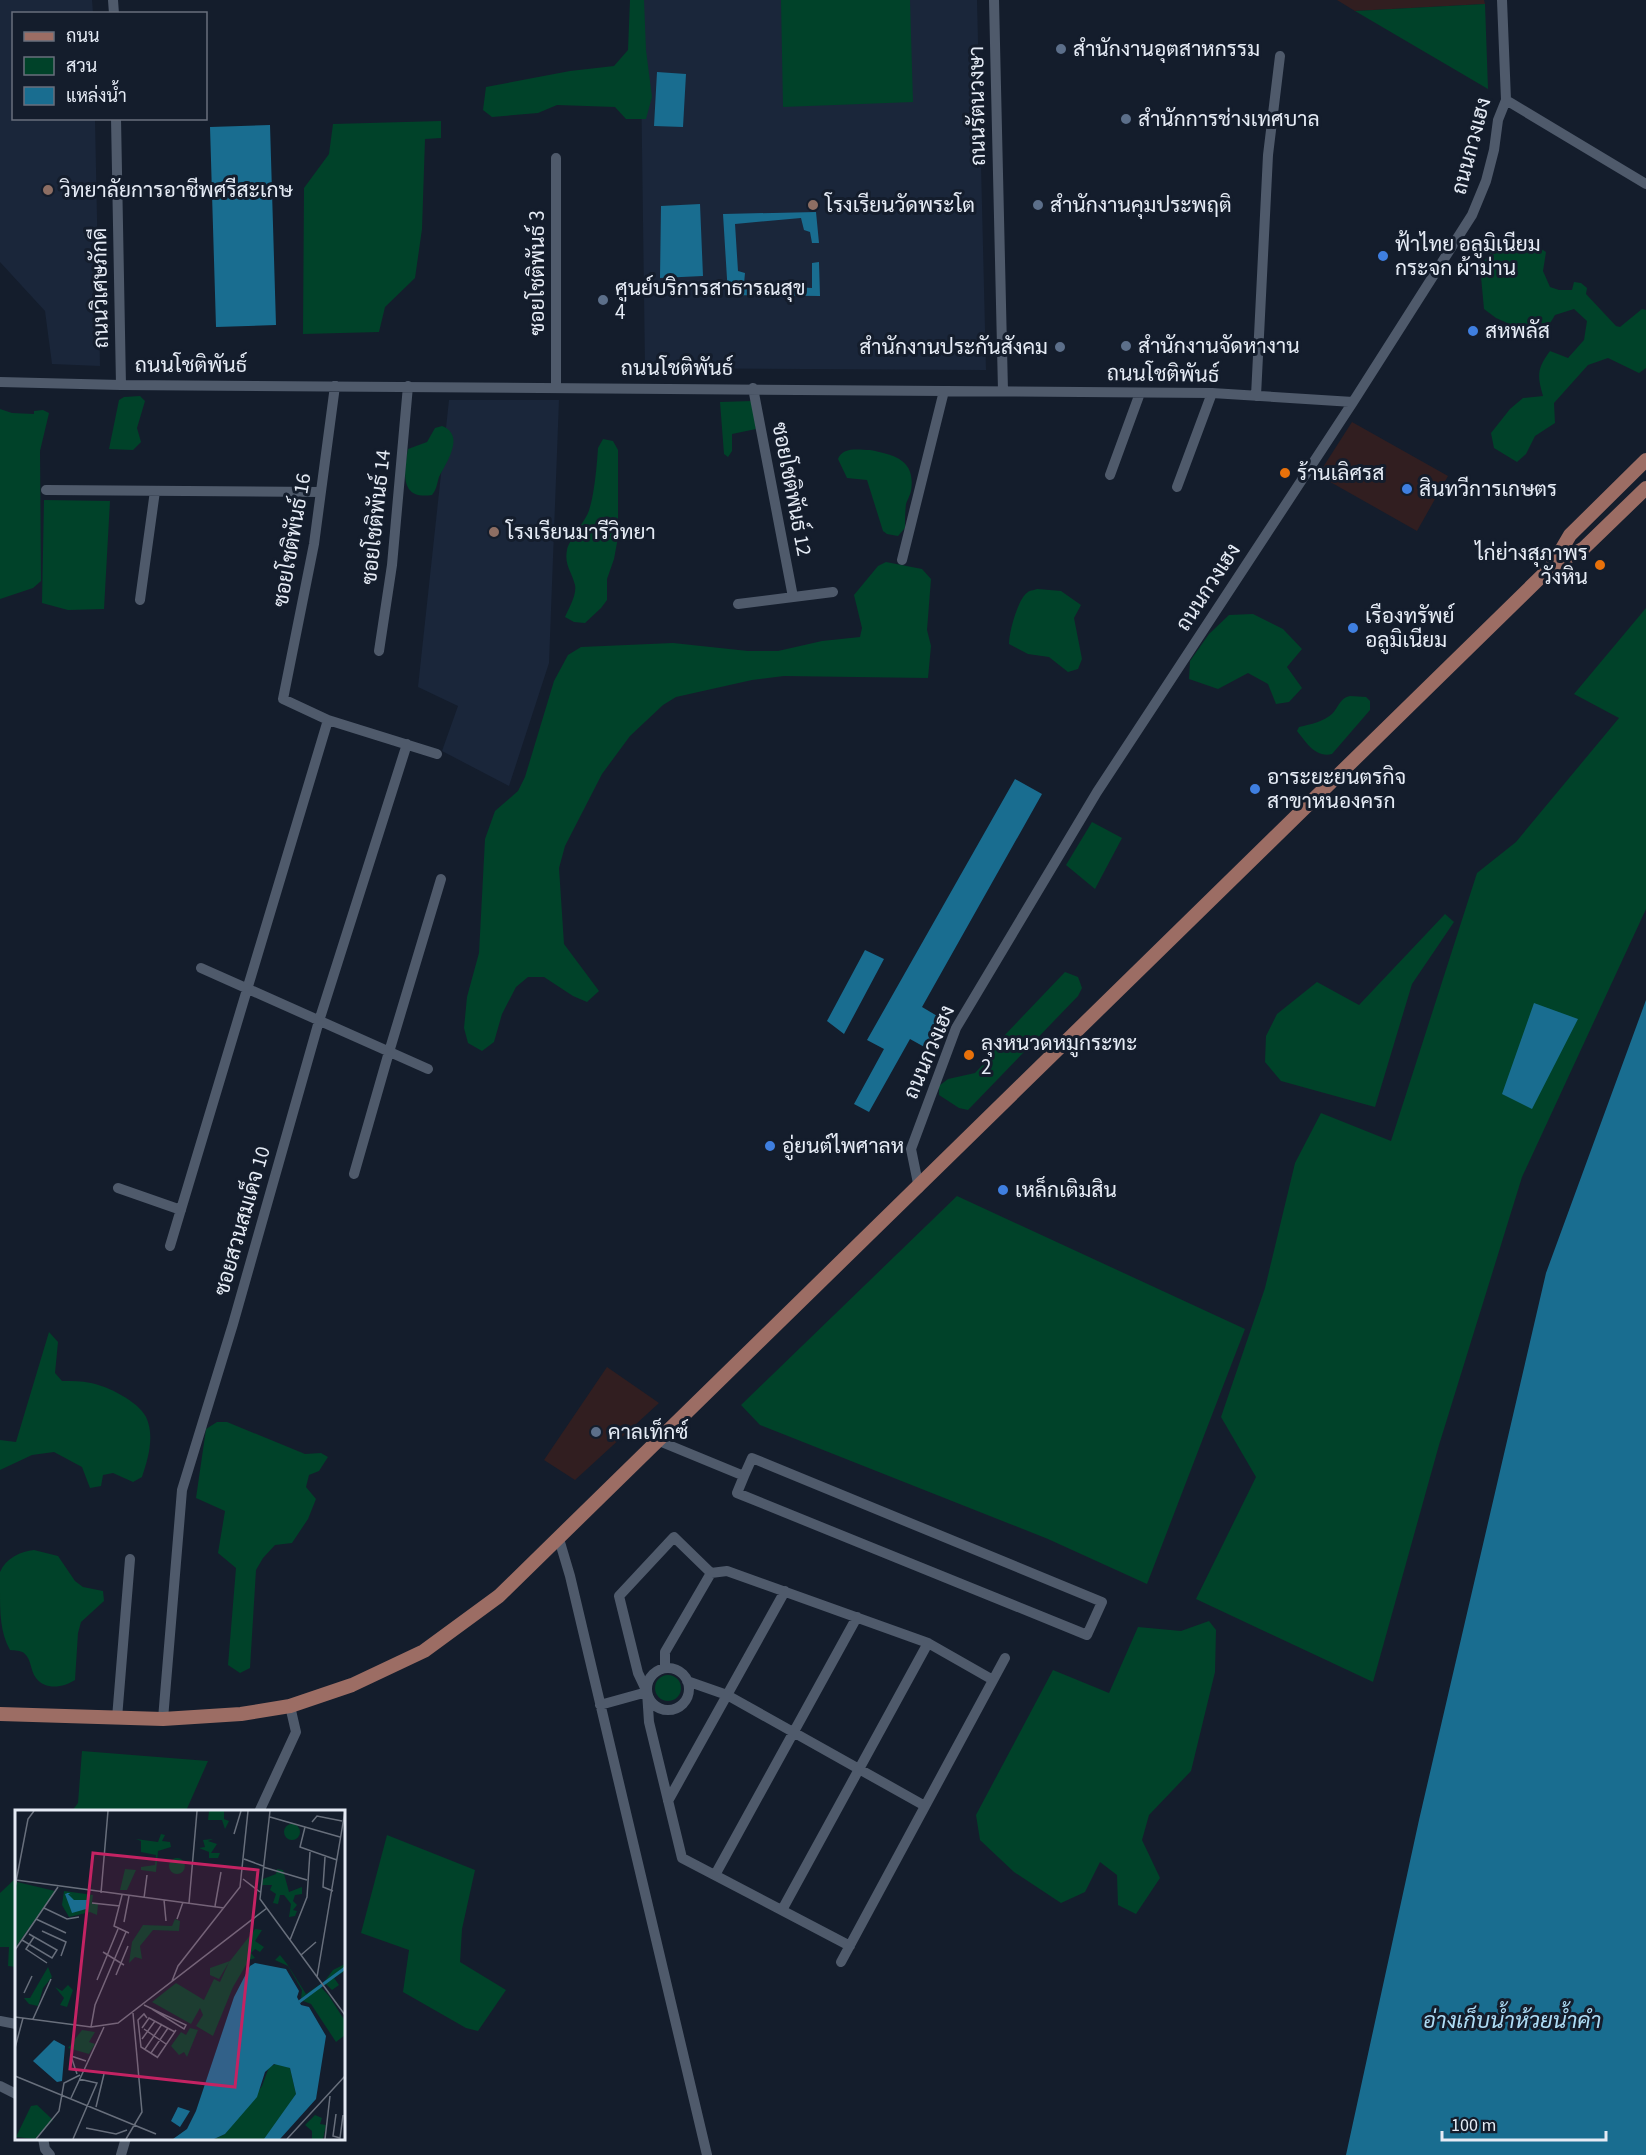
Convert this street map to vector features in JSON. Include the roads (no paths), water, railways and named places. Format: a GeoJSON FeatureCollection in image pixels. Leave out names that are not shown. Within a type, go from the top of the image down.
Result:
{"type":"FeatureCollection","features":[{"type":"Feature","properties":{"kind":"main road"},"geometry":{"type":"LineString","coordinates":[[1552,566],[1570,535],[1646,460]]}},
{"type":"Feature","properties":{"kind":"main road"},"geometry":{"type":"LineString","coordinates":[[0,1714],[163,1719],[241,1714],[290,1706],[352,1685],[424,1651],[500,1596],[1552,566],[1584,548],[1646,488]]}},
{"type":"Feature","properties":{"kind":"street","name":"ถนนรัตนวงษา"},"geometry":{"type":"LineString","coordinates":[[994,0],[1003,391]]}},
{"type":"Feature","properties":{"kind":"street","name":"ถนนกวงเฮง"},"geometry":{"type":"LineString","coordinates":[[919,1188],[911,1149],[957,1028],[1097,792],[1353,402],[1472,215],[1486,181],[1494,150],[1498,120],[1506,100],[1502,0]]}},
{"type":"Feature","properties":{"kind":"street"},"geometry":{"type":"LineString","coordinates":[[1256,396],[1268,155],[1280,56]]}},
{"type":"Feature","properties":{"kind":"street"},"geometry":{"type":"LineString","coordinates":[[1506,100],[1646,184]]}},
{"type":"Feature","properties":{"kind":"street","name":"ถนนวิเศษภักดี"},"geometry":{"type":"LineString","coordinates":[[116,120],[121,384]]}},
{"type":"Feature","properties":{"kind":"street","name":"ซอยโชติพันธ์ 3"},"geometry":{"type":"LineString","coordinates":[[556,158],[556,387]]}},
{"type":"Feature","properties":{"kind":"street","name":"ถนนโชติพันธ์"},"geometry":{"type":"LineString","coordinates":[[0,382],[1212,393],[1353,402]]}},
{"type":"Feature","properties":{"kind":"street","name":"ซอยโชติพันธ์ 16"},"geometry":{"type":"LineString","coordinates":[[328,720],[283,699],[314,544],[335,386]]}},
{"type":"Feature","properties":{"kind":"street","name":"ซอยโชติพันธ์ 14"},"geometry":{"type":"LineString","coordinates":[[380,651],[392,565],[408,386]]}},
{"type":"Feature","properties":{"kind":"street","name":"ซอยโชติพันธ์ 12"},"geometry":{"type":"LineString","coordinates":[[753,388],[793,597]]}},
{"type":"Feature","properties":{"kind":"street"},"geometry":{"type":"LineString","coordinates":[[902,560],[944,391]]}},
{"type":"Feature","properties":{"kind":"street"},"geometry":{"type":"LineString","coordinates":[[1110,475],[1140,393]]}},
{"type":"Feature","properties":{"kind":"street"},"geometry":{"type":"LineString","coordinates":[[1177,487],[1212,393]]}},
{"type":"Feature","properties":{"kind":"street"},"geometry":{"type":"LineString","coordinates":[[46,490],[321,492]]}},
{"type":"Feature","properties":{"kind":"street"},"geometry":{"type":"LineString","coordinates":[[140,600],[154,491]]}},
{"type":"Feature","properties":{"kind":"street"},"geometry":{"type":"LineString","coordinates":[[738,604],[833,592]]}},
{"type":"Feature","properties":{"kind":"street"},"geometry":{"type":"LineString","coordinates":[[170,1246],[328,720],[437,754]]}},
{"type":"Feature","properties":{"kind":"street","name":"ซอยสวนสมเด็จ 10"},"geometry":{"type":"LineString","coordinates":[[163,1719],[182,1490],[233,1324],[319,1021],[406,744]]}},
{"type":"Feature","properties":{"kind":"street"},"geometry":{"type":"LineString","coordinates":[[354,1174],[388,1052],[441,879]]}},
{"type":"Feature","properties":{"kind":"street"},"geometry":{"type":"LineString","coordinates":[[201,968],[428,1069]]}},
{"type":"Feature","properties":{"kind":"street"},"geometry":{"type":"LineString","coordinates":[[118,1188],[181,1210]]}},
{"type":"Feature","properties":{"kind":"street"},"geometry":{"type":"LineString","coordinates":[[659,1441],[744,1476]]}},
{"type":"Feature","properties":{"kind":"street"},"geometry":{"type":"LineString","coordinates":[[752,1458],[1102,1602],[1086,1635],[737,1493],[744,1476],[752,1458]]}},
{"type":"Feature","properties":{"kind":"street"},"geometry":{"type":"LineString","coordinates":[[711,1573],[674,1537],[619,1596],[638,1673],[647,1692],[654,1704],[666,1709],[673,1708],[684,1701],[689,1688],[687,1681],[679,1671],[665,1668],[651,1676],[647,1684],[647,1692],[649,1722],[682,1858],[850,1946]]}},
{"type":"Feature","properties":{"kind":"street"},"geometry":{"type":"LineString","coordinates":[[559,1539],[570,1576],[707,2155]]}},
{"type":"Feature","properties":{"kind":"street"},"geometry":{"type":"LineString","coordinates":[[117,1718],[130,1559]]}},
{"type":"Feature","properties":{"kind":"street"},"geometry":{"type":"LineString","coordinates":[[711,1573],[727,1571],[928,1643],[993,1680]]}},
{"type":"Feature","properties":{"kind":"street"},"geometry":{"type":"LineString","coordinates":[[665,1668],[665,1652],[711,1573]]}},
{"type":"Feature","properties":{"kind":"street"},"geometry":{"type":"LineString","coordinates":[[668,1801],[785,1591]]}},
{"type":"Feature","properties":{"kind":"street"},"geometry":{"type":"LineString","coordinates":[[715,1875],[857,1617]]}},
{"type":"Feature","properties":{"kind":"street"},"geometry":{"type":"LineString","coordinates":[[782,1910],[928,1643]]}},
{"type":"Feature","properties":{"kind":"street"},"geometry":{"type":"LineString","coordinates":[[841,1962],[1005,1658]]}},
{"type":"Feature","properties":{"kind":"street"},"geometry":{"type":"LineString","coordinates":[[687,1681],[727,1695],[925,1806]]}},
{"type":"Feature","properties":{"kind":"street"},"geometry":{"type":"LineString","coordinates":[[600,1705],[647,1692]]}},
{"type":"Feature","properties":{"kind":"street"},"geometry":{"type":"LineString","coordinates":[[261,1810],[296,1732],[290,1706]]}},
{"type":"Feature","properties":{"kind":"street"},"geometry":{"type":"LineString","coordinates":[[0,2021],[15,2024]]}},
{"type":"Feature","properties":{"kind":"street"},"geometry":{"type":"LineString","coordinates":[[0,2086],[15,2094]]}},
{"type":"Feature","properties":{"kind":"street"},"geometry":{"type":"LineString","coordinates":[[43,2140],[45,2149],[50,2155]]}},
{"type":"Feature","properties":{"kind":"street"},"geometry":{"type":"LineString","coordinates":[[121,2155],[126,2140]]}},
{"type":"Feature","properties":{"kind":"water"},"geometry":{"type":"Polygon","coordinates":[[[657,72],[686,74],[683,127],[654,126],[657,72]]]}},
{"type":"Feature","properties":{"kind":"water"},"geometry":{"type":"Polygon","coordinates":[[[270,125],[276,325],[216,327],[210,127],[270,125]]]}},
{"type":"Feature","properties":{"kind":"water"},"geometry":{"type":"Polygon","coordinates":[[[700,204],[703,276],[660,278],[661,206],[700,204]]]}},
{"type":"Feature","properties":{"kind":"water"},"geometry":{"type":"Polygon","coordinates":[[[816,212],[819,243],[812,243],[810,232],[804,230],[801,218],[735,224],[738,271],[745,273],[744,284],[812,288],[812,263],[819,262],[820,296],[728,295],[723,214],[816,212]]]}},
{"type":"Feature","properties":{"kind":"water"},"geometry":{"type":"Polygon","coordinates":[[[1015,779],[1042,794],[922,1007],[944,1020],[928,1049],[910,1039],[869,1112],[854,1104],[884,1049],[867,1040],[1015,779]]]}},
{"type":"Feature","properties":{"kind":"water"},"geometry":{"type":"Polygon","coordinates":[[[865,950],[884,959],[844,1034],[827,1021],[865,950]]]}},
{"type":"Feature","properties":{"kind":"water","name":"อ่างเก็บน้ำห้วยน้ำคำ"},"geometry":{"type":"Polygon","coordinates":[[[1646,1000],[1646,2155],[1346,2155],[1419,1820],[1546,1273],[1646,1000]]]}},
{"type":"Feature","properties":{"kind":"water"},"geometry":{"type":"Polygon","coordinates":[[[1534,1003],[1578,1019],[1532,1109],[1502,1094],[1534,1003]]]}},
{"type":"Feature","properties":{"kind":"place","name":"สำนักงานอุตสาหกรรม"},"geometry":{"type":"Point","coordinates":[1061,49]}},
{"type":"Feature","properties":{"kind":"place","name":"สำนักการช่างเทศบาล"},"geometry":{"type":"Point","coordinates":[1126,119]}},
{"type":"Feature","properties":{"kind":"place","name":"วิทยาลัยการอาชีพศรีสะเกษ"},"geometry":{"type":"Point","coordinates":[48,190]}},
{"type":"Feature","properties":{"kind":"place","name":"โรงเรียนวัดพระโต"},"geometry":{"type":"Point","coordinates":[813,205]}},
{"type":"Feature","properties":{"kind":"place","name":"สำนักงานคุมประพฤติ"},"geometry":{"type":"Point","coordinates":[1038,205]}},
{"type":"Feature","properties":{"kind":"place","name":"ฟ้าไทย อลูมิเนียม กระจก ผ้าม่าน"},"geometry":{"type":"Point","coordinates":[1383,256]}},
{"type":"Feature","properties":{"kind":"place","name":"ศูนย์บริการสาธารณสุข 4"},"geometry":{"type":"Point","coordinates":[603,300]}},
{"type":"Feature","properties":{"kind":"place","name":"สหพลัส"},"geometry":{"type":"Point","coordinates":[1473,331]}},
{"type":"Feature","properties":{"kind":"place","name":"สำนักงานจัดหางาน"},"geometry":{"type":"Point","coordinates":[1126,346]}},
{"type":"Feature","properties":{"kind":"place","name":"สำนักงานประกันสังคม"},"geometry":{"type":"Point","coordinates":[1060,347]}},
{"type":"Feature","properties":{"kind":"place","name":"ร้านเลิศรส"},"geometry":{"type":"Point","coordinates":[1285,473]}},
{"type":"Feature","properties":{"kind":"place","name":"สินทวีการเกษตร"},"geometry":{"type":"Point","coordinates":[1407,489]}},
{"type":"Feature","properties":{"kind":"place","name":"โรงเรียนมารีวิทยา"},"geometry":{"type":"Point","coordinates":[494,532]}},
{"type":"Feature","properties":{"kind":"place","name":"ไก่ย่างสุภาพร วังหิน"},"geometry":{"type":"Point","coordinates":[1600,565]}},
{"type":"Feature","properties":{"kind":"place","name":"เรืองทรัพย์ อลูมิเนียม"},"geometry":{"type":"Point","coordinates":[1353,628]}},
{"type":"Feature","properties":{"kind":"place","name":"อาระยะยนตรกิจ สาขาหนองครก"},"geometry":{"type":"Point","coordinates":[1255,789]}},
{"type":"Feature","properties":{"kind":"place","name":"ลุงหนวดหมูกระทะ 2"},"geometry":{"type":"Point","coordinates":[969,1055]}},
{"type":"Feature","properties":{"kind":"place","name":"อู่ยนต์ไพศาลห"},"geometry":{"type":"Point","coordinates":[770,1146]}},
{"type":"Feature","properties":{"kind":"place","name":"เหล็กเติมสิน"},"geometry":{"type":"Point","coordinates":[1003,1190]}},
{"type":"Feature","properties":{"kind":"place","name":"คาลเท็กซ์"},"geometry":{"type":"Point","coordinates":[596,1432]}}]}
